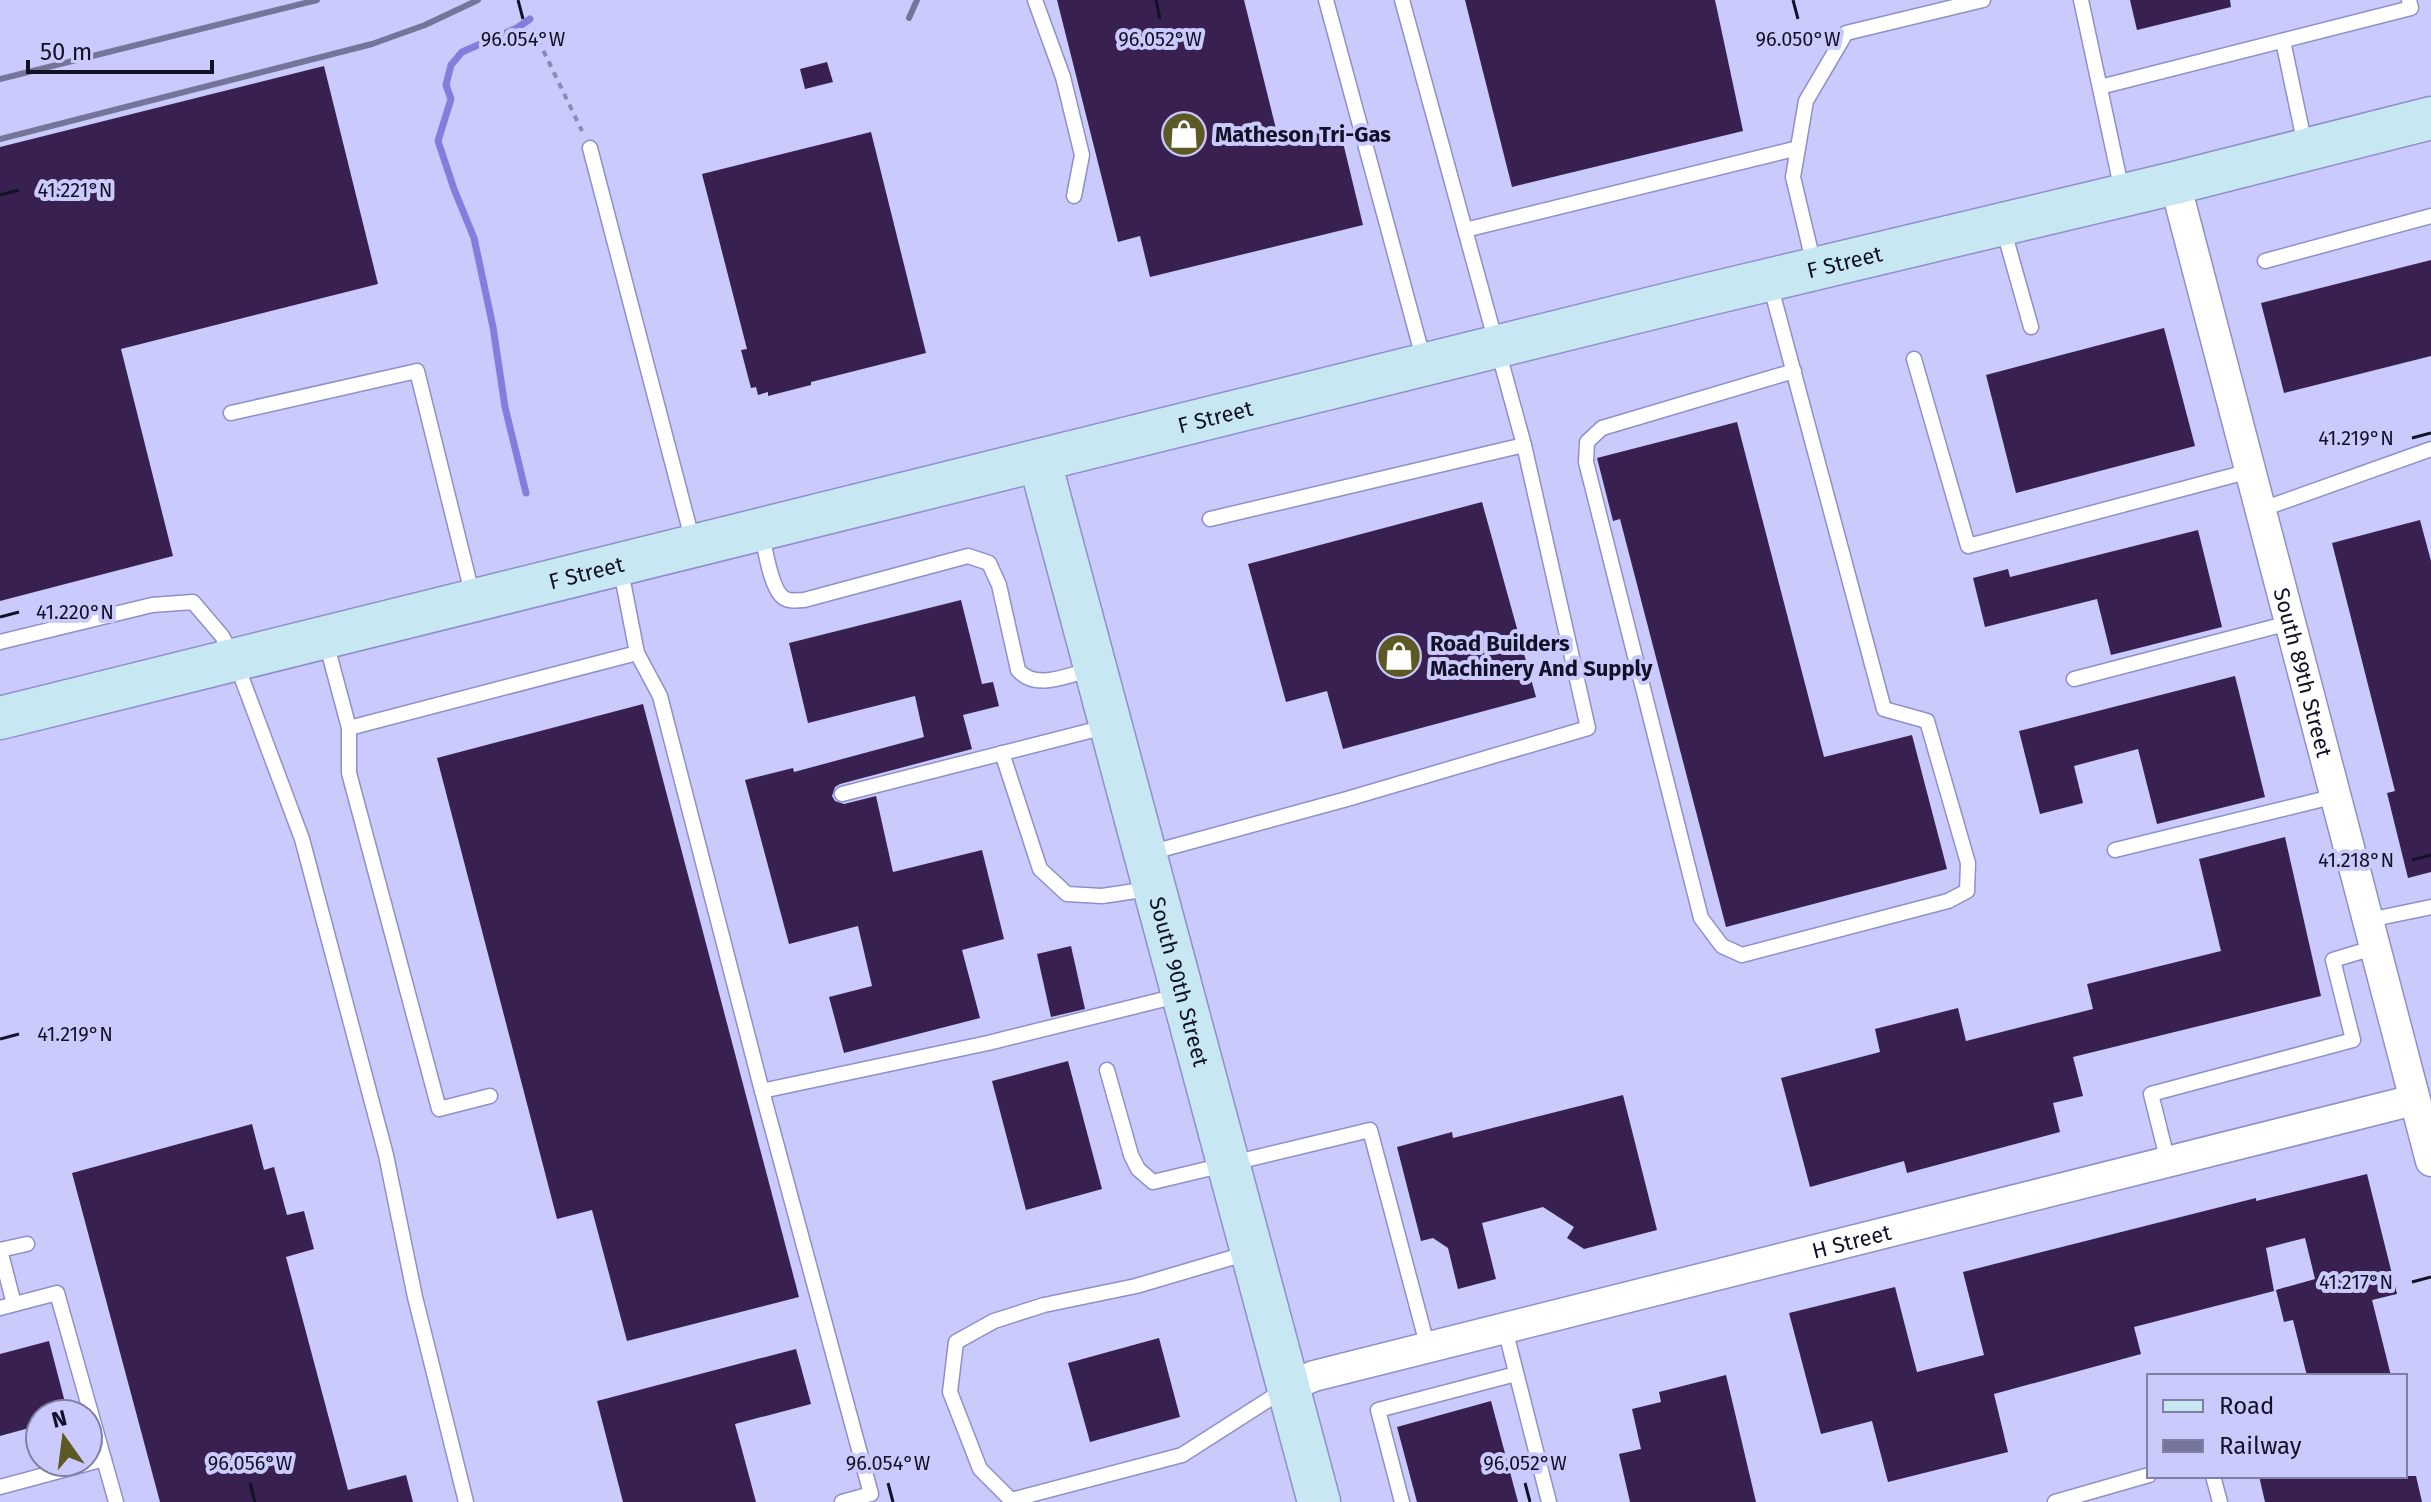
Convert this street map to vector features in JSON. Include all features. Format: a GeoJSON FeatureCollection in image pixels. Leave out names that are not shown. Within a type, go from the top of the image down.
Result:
{"type":"FeatureCollection","features":[{"type":"Feature","properties":{"kind":"street","name":"F Street"},"geometry":{"type":"LineString","coordinates":[[0,718],[2431,118]]}},
{"type":"Feature","properties":{"kind":"street","name":"South 89th Street"},"geometry":{"type":"LineString","coordinates":[[2175,183],[2414,1100],[2430,1150]]}},
{"type":"Feature","properties":{"kind":"street","name":"South 90th Street"},"geometry":{"type":"LineString","coordinates":[[1040,462],[1319,1502]]}},
{"type":"Feature","properties":{"kind":"street","name":"H Street"},"geometry":{"type":"LineString","coordinates":[[1290,1386],[1314,1376],[2414,1100]]}},
{"type":"Feature","properties":{"kind":"lane"},"geometry":{"type":"LineString","coordinates":[[1035,0],[1063,77],[1082,155],[1074,196]]}},
{"type":"Feature","properties":{"kind":"lane"},"geometry":{"type":"LineString","coordinates":[[1326,0],[1425,366]]}},
{"type":"Feature","properties":{"kind":"lane"},"geometry":{"type":"LineString","coordinates":[[1002,753],[1040,869],[1067,894],[1102,896],[1149,871],[1333,803],[1588,728],[1524,445],[1402,0]]}},
{"type":"Feature","properties":{"kind":"lane"},"geometry":{"type":"LineString","coordinates":[[1815,268],[1793,177],[1806,101],[1846,33],[1983,0]]}},
{"type":"Feature","properties":{"kind":"lane"},"geometry":{"type":"LineString","coordinates":[[2081,0],[2123,194]]}},
{"type":"Feature","properties":{"kind":"lane"},"geometry":{"type":"LineString","coordinates":[[2100,87],[2411,8],[2409,0]]}},
{"type":"Feature","properties":{"kind":"lane"},"geometry":{"type":"LineString","coordinates":[[2283,41],[2306,149]]}},
{"type":"Feature","properties":{"kind":"lane"},"geometry":{"type":"LineString","coordinates":[[590,148],[694,546]]}},
{"type":"Feature","properties":{"kind":"lane"},"geometry":{"type":"LineString","coordinates":[[1465,230],[1798,148]]}},
{"type":"Feature","properties":{"kind":"lane"},"geometry":{"type":"LineString","coordinates":[[2265,261],[2431,216]]}},
{"type":"Feature","properties":{"kind":"lane"},"geometry":{"type":"LineString","coordinates":[[2002,223],[2031,327]]}},
{"type":"Feature","properties":{"kind":"lane"},"geometry":{"type":"LineString","coordinates":[[1769,280],[1794,371],[1884,709],[1927,721],[1968,863],[1967,891],[1948,901],[1742,955],[1722,946],[1701,918],[1586,462],[1587,442],[1602,428],[1794,371]]}},
{"type":"Feature","properties":{"kind":"lane"},"geometry":{"type":"LineString","coordinates":[[1914,359],[1968,546],[2250,471]]}},
{"type":"Feature","properties":{"kind":"lane"},"geometry":{"type":"LineString","coordinates":[[231,413],[417,371],[474,601]]}},
{"type":"Feature","properties":{"kind":"lane"},"geometry":{"type":"LineString","coordinates":[[1210,519],[1524,445]]}},
{"type":"Feature","properties":{"kind":"lane"},"geometry":{"type":"LineString","coordinates":[[2260,510],[2431,449]]}},
{"type":"Feature","properties":{"kind":"lane"},"geometry":{"type":"LineString","coordinates":[[761,530],[776,588],[780,596],[789,600],[804,600],[935,563],[968,556],[979,558],[989,563],[999,585],[1018,670],[1025,678],[1041,682],[1095,669]]}},
{"type":"Feature","properties":{"kind":"lane"},"geometry":{"type":"LineString","coordinates":[[619,565],[637,653],[660,696],[872,1498],[842,1502]]}},
{"type":"Feature","properties":{"kind":"lane"},"geometry":{"type":"LineString","coordinates":[[0,642],[152,605],[193,602],[222,636],[235,660],[302,839],[386,1155],[415,1297],[466,1502]]}},
{"type":"Feature","properties":{"kind":"lane"},"geometry":{"type":"LineString","coordinates":[[2074,679],[2289,623]]}},
{"type":"Feature","properties":{"kind":"lane"},"geometry":{"type":"LineString","coordinates":[[325,638],[349,728],[349,773],[439,1109],[490,1096]]}},
{"type":"Feature","properties":{"kind":"lane"},"geometry":{"type":"LineString","coordinates":[[349,728],[637,653]]}},
{"type":"Feature","properties":{"kind":"lane"},"geometry":{"type":"LineString","coordinates":[[842,794],[1110,726]]}},
{"type":"Feature","properties":{"kind":"lane"},"geometry":{"type":"LineString","coordinates":[[2115,850],[2336,796]]}},
{"type":"Feature","properties":{"kind":"lane"},"geometry":{"type":"LineString","coordinates":[[2168,1162],[2151,1094],[2353,1040],[2333,960],[2372,934],[2431,907]]}},
{"type":"Feature","properties":{"kind":"lane"},"geometry":{"type":"LineString","coordinates":[[762,1091],[988,1043],[1181,995]]}},
{"type":"Feature","properties":{"kind":"lane"},"geometry":{"type":"LineString","coordinates":[[1107,1070],[1131,1155],[1138,1169],[1153,1182],[1370,1130],[1428,1348]]}},
{"type":"Feature","properties":{"kind":"lane"},"geometry":{"type":"LineString","coordinates":[[27,1244],[0,1250],[7,1306],[57,1293],[87,1398]]}},
{"type":"Feature","properties":{"kind":"lane"},"geometry":{"type":"LineString","coordinates":[[1252,1251],[1136,1286],[1044,1305],[994,1321],[956,1342],[950,1392],[980,1469],[1011,1500],[1182,1455],[1290,1386]]}},
{"type":"Feature","properties":{"kind":"lane"},"geometry":{"type":"LineString","coordinates":[[1505,1329],[1549,1502]]}},
{"type":"Feature","properties":{"kind":"lane"},"geometry":{"type":"LineString","coordinates":[[1402,1502],[1378,1410],[1516,1374]]}},
{"type":"Feature","properties":{"kind":"lane"},"geometry":{"type":"LineString","coordinates":[[104,1459],[116,1502]]}},
{"type":"Feature","properties":{"kind":"lane"},"geometry":{"type":"LineString","coordinates":[[2055,1502],[2147,1476]]}},
{"type":"Feature","properties":{"kind":"lane"},"geometry":{"type":"LineString","coordinates":[[0,1487],[33,1478]]}},
{"type":"Feature","properties":{"kind":"lane"},"geometry":{"type":"LineString","coordinates":[[2214,1478],[2220,1502]]}},
{"type":"Feature","properties":{"kind":"path"},"geometry":{"type":"LineString","coordinates":[[533,29],[590,148]]}},
{"type":"Feature","properties":{"kind":"building","name":"Matheson Tri-Gas"},"geometry":{"type":"Polygon","coordinates":[[[1057,0],[1244,0],[1279,141],[1339,126],[1363,225],[1150,277],[1140,236],[1118,242],[1057,0]]]}},
{"type":"Feature","properties":{"kind":"building"},"geometry":{"type":"Polygon","coordinates":[[[1465,0],[1715,0],[1743,131],[1512,187],[1465,0]]]}},
{"type":"Feature","properties":{"kind":"building"},"geometry":{"type":"Polygon","coordinates":[[[2130,0],[2230,0],[2231,7],[2137,30],[2130,0]]]}},
{"type":"Feature","properties":{"kind":"building"},"geometry":{"type":"Polygon","coordinates":[[[827,62],[833,82],[805,89],[800,69],[827,62]]]}},
{"type":"Feature","properties":{"kind":"building"},"geometry":{"type":"Polygon","coordinates":[[[324,66],[378,284],[121,349],[173,556],[0,601],[0,147],[324,66]]]}},
{"type":"Feature","properties":{"kind":"building"},"geometry":{"type":"Polygon","coordinates":[[[871,132],[926,353],[768,396],[768,392],[758,395],[756,387],[751,388],[741,350],[747,349],[702,174],[871,132]]]}},
{"type":"Feature","properties":{"kind":"building"},"geometry":{"type":"Polygon","coordinates":[[[2431,260],[2431,356],[2284,393],[2261,303],[2431,260]]]}},
{"type":"Feature","properties":{"kind":"building"},"geometry":{"type":"Polygon","coordinates":[[[2164,328],[2195,446],[2016,493],[1986,375],[2164,328]]]}},
{"type":"Feature","properties":{"kind":"building"},"geometry":{"type":"Polygon","coordinates":[[[1737,422],[1824,757],[1912,735],[1947,869],[1726,927],[1620,519],[1613,521],[1597,458],[1737,422]]]}},
{"type":"Feature","properties":{"kind":"building","name":"Road Builders Machinery And Supply"},"geometry":{"type":"Polygon","coordinates":[[[1482,502],[1536,697],[1343,749],[1327,691],[1286,702],[1248,564],[1482,502]]]}},
{"type":"Feature","properties":{"kind":"building"},"geometry":{"type":"Polygon","coordinates":[[[2420,520],[2431,561],[2431,872],[2408,878],[2387,793],[2395,791],[2332,543],[2420,520]]]}},
{"type":"Feature","properties":{"kind":"building"},"geometry":{"type":"Polygon","coordinates":[[[2198,530],[2222,627],[2111,655],[2097,599],[1985,627],[1973,578],[2008,569],[2010,577],[2198,530]]]}},
{"type":"Feature","properties":{"kind":"building"},"geometry":{"type":"Polygon","coordinates":[[[961,600],[982,684],[993,682],[999,706],[963,715],[972,749],[840,784],[835,787],[832,796],[835,801],[844,804],[876,796],[893,872],[982,850],[1004,939],[962,950],[980,1018],[844,1053],[829,997],[872,986],[858,926],[789,944],[745,780],[793,768],[794,772],[924,737],[915,696],[808,723],[789,643],[961,600]]]}},
{"type":"Feature","properties":{"kind":"building"},"geometry":{"type":"Polygon","coordinates":[[[2235,676],[2265,797],[2157,824],[2138,749],[2074,766],[2083,803],[2040,814],[2019,731],[2235,676]]]}},
{"type":"Feature","properties":{"kind":"building"},"geometry":{"type":"Polygon","coordinates":[[[643,704],[799,1297],[627,1341],[592,1210],[557,1219],[437,758],[643,704]]]}},
{"type":"Feature","properties":{"kind":"building"},"geometry":{"type":"Polygon","coordinates":[[[2285,837],[2321,996],[2073,1057],[2083,1096],[2053,1103],[2060,1132],[1907,1173],[1904,1161],[1810,1187],[1781,1078],[1880,1052],[1875,1029],[1958,1008],[1966,1041],[2093,1009],[2087,984],[2221,951],[2199,859],[2285,837]]]}},
{"type":"Feature","properties":{"kind":"building"},"geometry":{"type":"Polygon","coordinates":[[[1071,946],[1085,1009],[1051,1017],[1037,954],[1071,946]]]}},
{"type":"Feature","properties":{"kind":"building"},"geometry":{"type":"Polygon","coordinates":[[[1068,1061],[1102,1189],[1026,1210],[992,1081],[1068,1061]]]}},
{"type":"Feature","properties":{"kind":"building"},"geometry":{"type":"Polygon","coordinates":[[[1623,1095],[1657,1230],[1584,1249],[1567,1238],[1574,1227],[1543,1207],[1482,1223],[1496,1279],[1458,1289],[1448,1248],[1433,1238],[1421,1241],[1397,1147],[1452,1132],[1453,1138],[1623,1095]]]}},
{"type":"Feature","properties":{"kind":"building"},"geometry":{"type":"Polygon","coordinates":[[[252,1124],[264,1170],[274,1167],[287,1215],[304,1211],[314,1249],[286,1257],[348,1490],[406,1475],[413,1502],[160,1502],[72,1173],[252,1124]]]}},
{"type":"Feature","properties":{"kind":"building"},"geometry":{"type":"Polygon","coordinates":[[[2367,1174],[2397,1294],[2372,1300],[2390,1374],[2306,1374],[2293,1320],[2284,1322],[2276,1290],[2315,1279],[2305,1238],[2266,1248],[2274,1291],[2134,1327],[2141,1354],[1994,1394],[2008,1452],[1888,1482],[1872,1421],[1821,1434],[1789,1313],[1895,1287],[1917,1372],[1984,1355],[1963,1272],[2256,1198],[2256,1201],[2367,1174]]]}},
{"type":"Feature","properties":{"kind":"building"},"geometry":{"type":"Polygon","coordinates":[[[1159,1338],[1180,1417],[1090,1442],[1068,1363],[1159,1338]]]}},
{"type":"Feature","properties":{"kind":"building"},"geometry":{"type":"Polygon","coordinates":[[[49,1341],[64,1398],[24,1398],[24,1429],[0,1436],[0,1354],[49,1341]]]}},
{"type":"Feature","properties":{"kind":"building"},"geometry":{"type":"Polygon","coordinates":[[[796,1349],[811,1404],[735,1424],[756,1502],[623,1502],[597,1401],[796,1349]]]}},
{"type":"Feature","properties":{"kind":"building"},"geometry":{"type":"Polygon","coordinates":[[[1726,1375],[1756,1502],[1630,1502],[1619,1454],[1641,1449],[1632,1409],[1661,1402],[1659,1392],[1726,1375]]]}},
{"type":"Feature","properties":{"kind":"building"},"geometry":{"type":"Polygon","coordinates":[[[1491,1401],[1518,1502],[1417,1502],[1397,1427],[1491,1401]]]}},
{"type":"Feature","properties":{"kind":"building"},"geometry":{"type":"Polygon","coordinates":[[[2416,1476],[2422,1502],[2265,1502],[2259,1478],[2416,1476]]]}},
{"type":"Feature","properties":{"kind":"waterway"},"geometry":{"type":"LineString","coordinates":[[526,493],[505,407],[493,327],[474,238],[438,141],[451,99],[446,85],[451,65],[462,52],[517,28],[530,19]]}},
{"type":"Feature","properties":{"kind":"railway"},"geometry":{"type":"LineString","coordinates":[[0,79],[317,0]]}},
{"type":"Feature","properties":{"kind":"railway"},"geometry":{"type":"LineString","coordinates":[[0,139],[372,44],[425,25],[478,0]]}},
{"type":"Feature","properties":{"kind":"railway"},"geometry":{"type":"LineString","coordinates":[[909,18],[917,0]]}},
{"type":"Feature","properties":{"kind":"place","name":"Matheson Tri-Gas"},"geometry":{"type":"Point","coordinates":[1184,134]}},
{"type":"Feature","properties":{"kind":"place","name":"Road Builders Machinery And Supply"},"geometry":{"type":"Point","coordinates":[1399,656]}}]}
